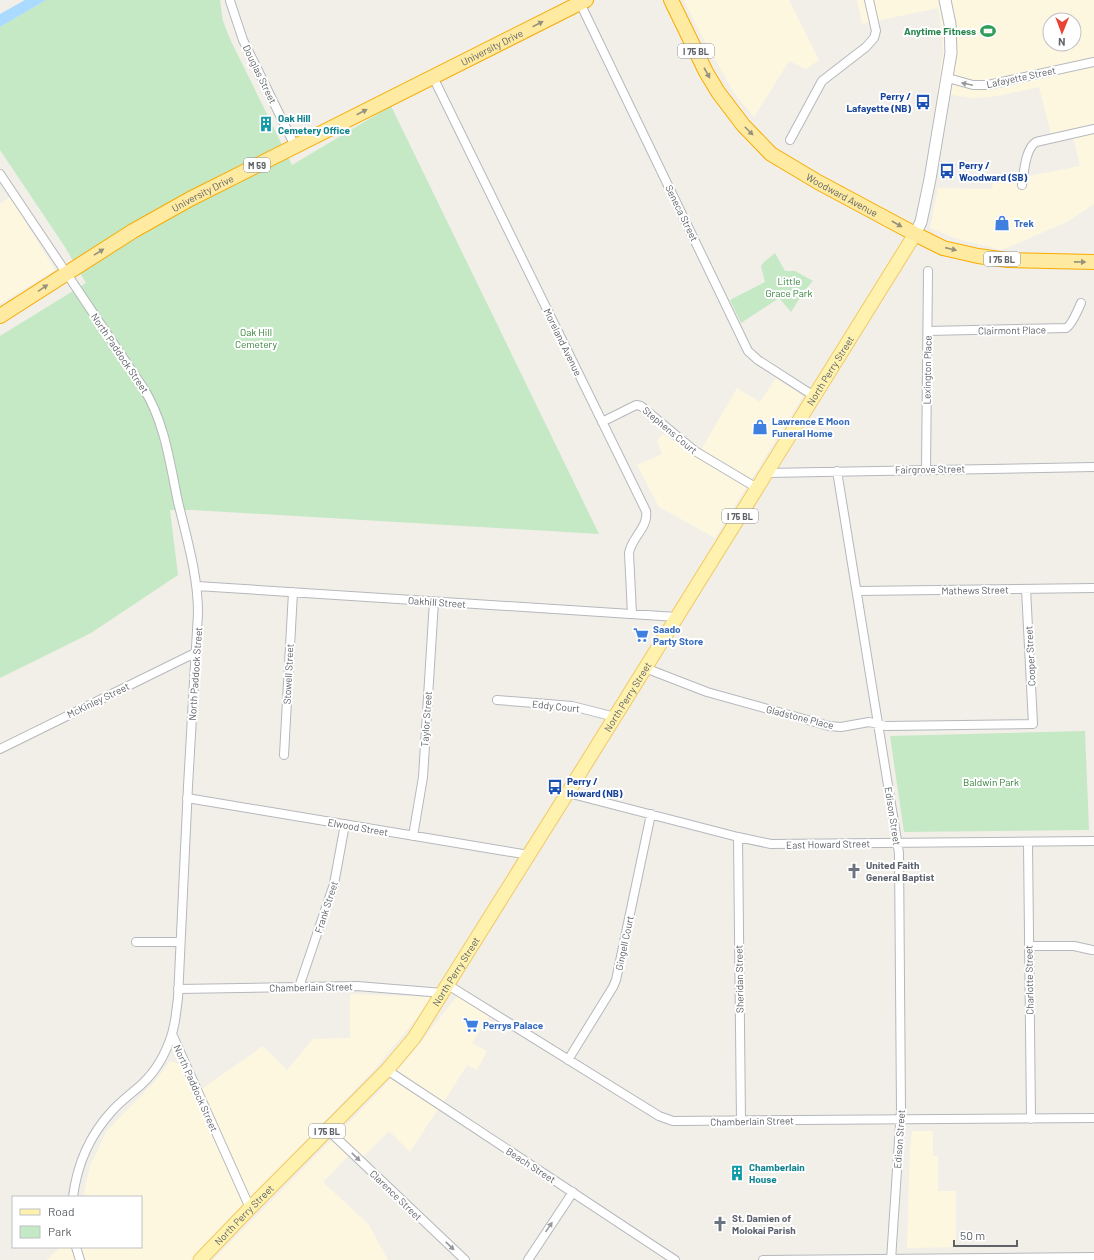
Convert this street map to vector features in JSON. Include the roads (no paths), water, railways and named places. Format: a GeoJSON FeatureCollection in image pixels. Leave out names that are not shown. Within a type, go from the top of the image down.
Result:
{"type":"FeatureCollection","features":[{"type":"Feature","properties":{"kind":"highway","name":"Woodward Avenue"},"geometry":{"type":"LineString","coordinates":[[671,0],[706,72],[718,92],[743,125],[772,154],[818,182],[943,248],[978,256],[1008,260],[1094,262]]}},
{"type":"Feature","properties":{"kind":"highway","name":"University Drive"},"geometry":{"type":"LineString","coordinates":[[0,316],[133,231],[171,209],[583,1]]}},
{"type":"Feature","properties":{"kind":"main road","name":"North Perry Street"},"geometry":{"type":"LineString","coordinates":[[200,1260],[387,1070],[414,1038],[915,234]]}},
{"type":"Feature","properties":{"kind":"street"},"geometry":{"type":"LineString","coordinates":[[790,140],[820,84],[866,47],[874,38],[876,30],[869,0]]}},
{"type":"Feature","properties":{"kind":"street","name":"North Perry Street"},"geometry":{"type":"LineString","coordinates":[[915,234],[922,217],[948,78],[952,46],[950,24],[945,0]]}},
{"type":"Feature","properties":{"kind":"street","name":"Douglas Street"},"geometry":{"type":"LineString","coordinates":[[230,1],[243,40],[295,146]]}},
{"type":"Feature","properties":{"kind":"street","name":"Seneca Street"},"geometry":{"type":"LineString","coordinates":[[583,1],[748,351],[758,360],[814,396]]}},
{"type":"Feature","properties":{"kind":"street","name":"Lafayette Street"},"geometry":{"type":"LineString","coordinates":[[948,78],[973,85],[988,85],[1094,62]]}},
{"type":"Feature","properties":{"kind":"street","name":"Moreland Avenue"},"geometry":{"type":"LineString","coordinates":[[433,77],[647,513],[646,521],[629,550],[628,556],[632,614]]}},
{"type":"Feature","properties":{"kind":"street"},"geometry":{"type":"LineString","coordinates":[[1022,184],[1028,151],[1032,144],[1094,129]]}},
{"type":"Feature","properties":{"kind":"street","name":"North Paddock Street"},"geometry":{"type":"LineString","coordinates":[[0,174],[140,382],[155,408],[163,434],[197,586],[198,613],[197,652],[187,798],[177,1011],[172,1034],[250,1208]]}},
{"type":"Feature","properties":{"kind":"street","name":"Lexington Place"},"geometry":{"type":"LineString","coordinates":[[926,470],[928,271]]}},
{"type":"Feature","properties":{"kind":"street","name":"Clairmont Place"},"geometry":{"type":"LineString","coordinates":[[928,331],[1066,328],[1070,326],[1082,303]]}},
{"type":"Feature","properties":{"kind":"street","name":"Stephens Court"},"geometry":{"type":"LineString","coordinates":[[602,422],[636,405],[642,406],[695,451],[757,488]]}},
{"type":"Feature","properties":{"kind":"street","name":"Fairgrove Street"},"geometry":{"type":"LineString","coordinates":[[767,472],[1094,467]]}},
{"type":"Feature","properties":{"kind":"street","name":"Edison Street"},"geometry":{"type":"LineString","coordinates":[[837,471],[899,854],[901,1120],[891,1259]]}},
{"type":"Feature","properties":{"kind":"street","name":"Oakhill Street"},"geometry":{"type":"LineString","coordinates":[[197,586],[677,617]]}},
{"type":"Feature","properties":{"kind":"street","name":"Mathews Street"},"geometry":{"type":"LineString","coordinates":[[856,591],[1094,588]]}},
{"type":"Feature","properties":{"kind":"street","name":"Cooper Street"},"geometry":{"type":"LineString","coordinates":[[1026,589],[1033,724]]}},
{"type":"Feature","properties":{"kind":"street","name":"Stowell Street"},"geometry":{"type":"LineString","coordinates":[[284,755],[293,592]]}},
{"type":"Feature","properties":{"kind":"street","name":"Taylor Street"},"geometry":{"type":"LineString","coordinates":[[413,836],[423,777],[434,601]]}},
{"type":"Feature","properties":{"kind":"street","name":"McKinley Street"},"geometry":{"type":"LineString","coordinates":[[0,748],[197,652]]}},
{"type":"Feature","properties":{"kind":"street","name":"Gladstone Place"},"geometry":{"type":"LineString","coordinates":[[645,668],[707,692],[837,727],[870,722],[886,726],[1033,724]]}},
{"type":"Feature","properties":{"kind":"street","name":"Eddy Court"},"geometry":{"type":"LineString","coordinates":[[497,700],[572,706],[615,717]]}},
{"type":"Feature","properties":{"kind":"street","name":"East Howard Street"},"geometry":{"type":"LineString","coordinates":[[568,793],[762,843],[1094,841]]}},
{"type":"Feature","properties":{"kind":"street","name":"Elwood Street"},"geometry":{"type":"LineString","coordinates":[[187,798],[529,855]]}},
{"type":"Feature","properties":{"kind":"street","name":"Gingell Court"},"geometry":{"type":"LineString","coordinates":[[568,1060],[615,983],[650,814]]}},
{"type":"Feature","properties":{"kind":"street","name":"Frank Street"},"geometry":{"type":"LineString","coordinates":[[299,987],[334,884],[345,824]]}},
{"type":"Feature","properties":{"kind":"street","name":"Sheridan Street"},"geometry":{"type":"LineString","coordinates":[[738,836],[741,1122]]}},
{"type":"Feature","properties":{"kind":"street","name":"Charlotte Street"},"geometry":{"type":"LineString","coordinates":[[1028,842],[1031,1119]]}},
{"type":"Feature","properties":{"kind":"street"},"geometry":{"type":"LineString","coordinates":[[136,942],[180,942]]}},
{"type":"Feature","properties":{"kind":"street"},"geometry":{"type":"LineString","coordinates":[[1029,946],[1074,946],[1092,950]]}},
{"type":"Feature","properties":{"kind":"street","name":"Chamberlain Street"},"geometry":{"type":"LineString","coordinates":[[178,989],[357,986],[445,989],[568,1060],[666,1120],[682,1122],[741,1122],[1094,1118]]}},
{"type":"Feature","properties":{"kind":"street"},"geometry":{"type":"LineString","coordinates":[[73,1196],[81,1164],[95,1134],[112,1111],[154,1071],[163,1056],[172,1034]]}},
{"type":"Feature","properties":{"kind":"street","name":"Beach Street"},"geometry":{"type":"LineString","coordinates":[[387,1070],[675,1260]]}},
{"type":"Feature","properties":{"kind":"street","name":"Clarence Street"},"geometry":{"type":"LineString","coordinates":[[328,1130],[465,1260]]}},
{"type":"Feature","properties":{"kind":"street"},"geometry":{"type":"LineString","coordinates":[[528,1260],[573,1192]]}},
{"type":"Feature","properties":{"kind":"street"},"geometry":{"type":"LineString","coordinates":[[76,1248],[80,1260]]}},
{"type":"Feature","properties":{"kind":"street"},"geometry":{"type":"LineString","coordinates":[[763,1260],[1094,1257]]}},
{"type":"Feature","properties":{"kind":"water"},"geometry":{"type":"Polygon","coordinates":[[[25,0],[46,0],[0,27],[0,14],[25,0]]]}},
{"type":"Feature","properties":{"kind":"place","name":"Anytime Fitness"},"geometry":{"type":"Point","coordinates":[988,31]}},
{"type":"Feature","properties":{"kind":"place","name":"Perry / Lafayette (NB)"},"geometry":{"type":"Point","coordinates":[923,102]}},
{"type":"Feature","properties":{"kind":"place","name":"Oak Hill Cemetery Office"},"geometry":{"type":"Point","coordinates":[266,124]}},
{"type":"Feature","properties":{"kind":"place","name":"Perry / Woodward (SB)"},"geometry":{"type":"Point","coordinates":[947,171]}},
{"type":"Feature","properties":{"kind":"place","name":"Trek"},"geometry":{"type":"Point","coordinates":[1002,223]}},
{"type":"Feature","properties":{"kind":"place","name":"Lawrence E Moon Funeral Home"},"geometry":{"type":"Point","coordinates":[760,427]}},
{"type":"Feature","properties":{"kind":"place","name":"Saado Party Store"},"geometry":{"type":"Point","coordinates":[641,635]}},
{"type":"Feature","properties":{"kind":"place","name":"Perry / Howard (NB)"},"geometry":{"type":"Point","coordinates":[555,787]}},
{"type":"Feature","properties":{"kind":"place","name":"United Faith General Baptist"},"geometry":{"type":"Point","coordinates":[854,871]}},
{"type":"Feature","properties":{"kind":"place","name":"Perrys Palace"},"geometry":{"type":"Point","coordinates":[471,1025]}},
{"type":"Feature","properties":{"kind":"place","name":"Chamberlain House"},"geometry":{"type":"Point","coordinates":[737,1173]}},
{"type":"Feature","properties":{"kind":"place","name":"St. Damien of Molokai Parish"},"geometry":{"type":"Point","coordinates":[720,1224]}},
{"type":"Feature","properties":{"kind":"park label","name":"Little Grace Park"},"geometry":{"type":"Point","coordinates":[789,286]}},
{"type":"Feature","properties":{"kind":"park label","name":"Oak Hill Cemetery"},"geometry":{"type":"Point","coordinates":[256,338]}},
{"type":"Feature","properties":{"kind":"park label","name":"Baldwin Park"},"geometry":{"type":"Point","coordinates":[991,782]}}]}
